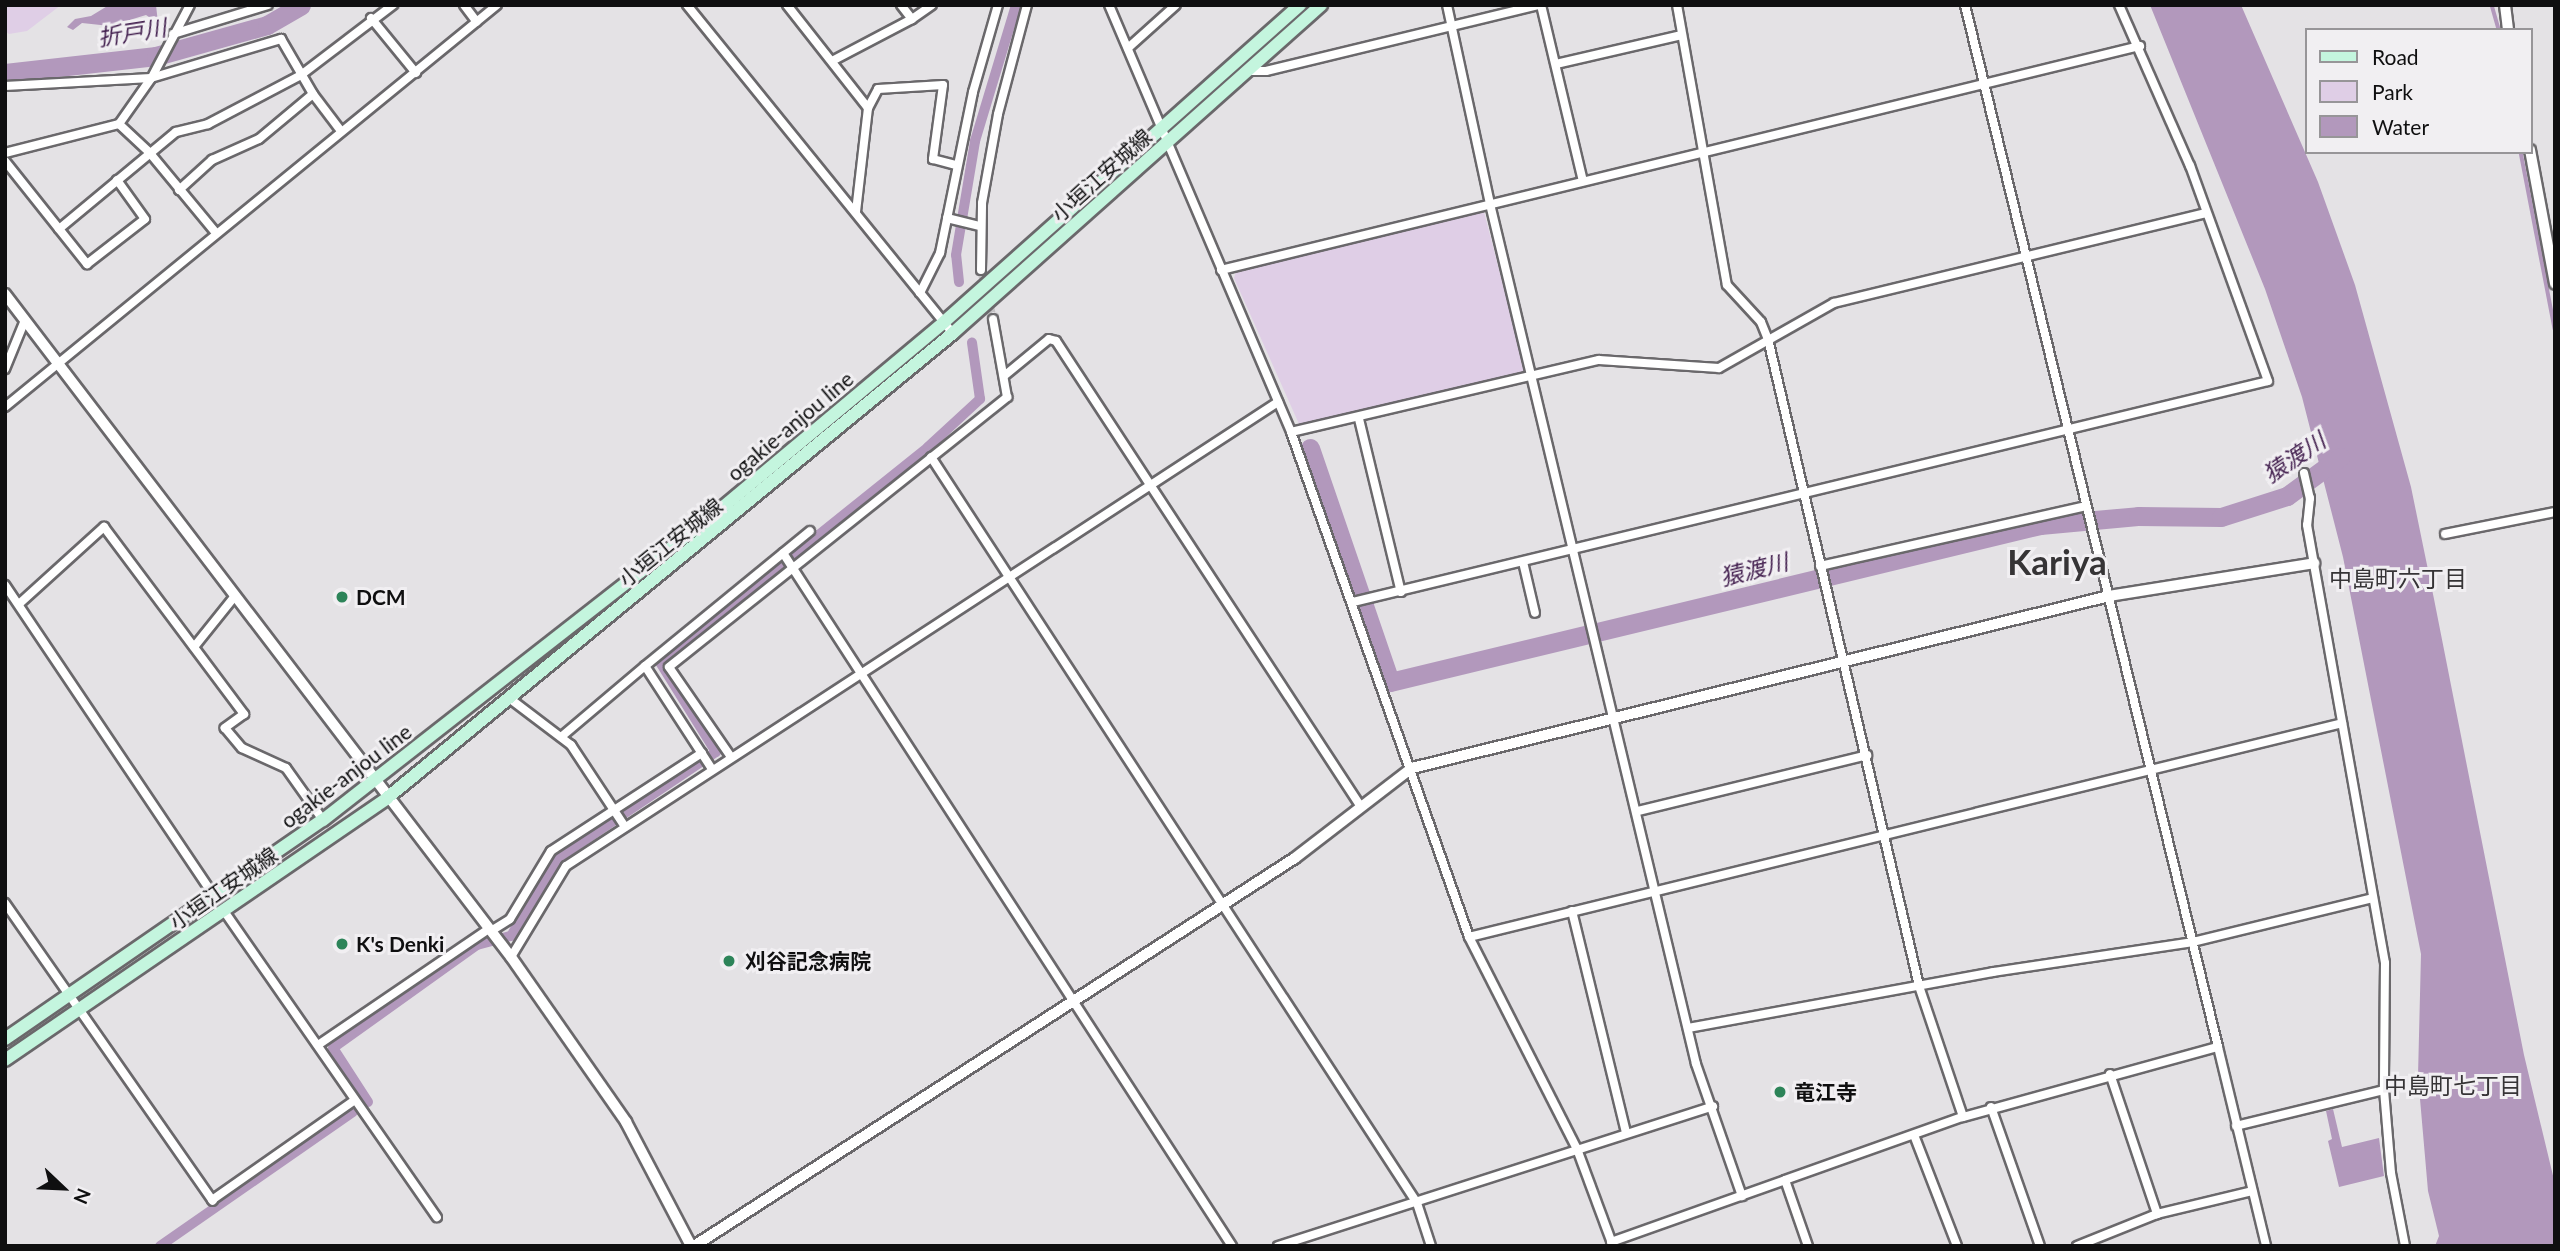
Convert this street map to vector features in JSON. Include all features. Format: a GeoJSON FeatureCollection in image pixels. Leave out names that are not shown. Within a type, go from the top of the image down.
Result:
{"type":"FeatureCollection","features":[{"type":"Feature","properties":{"kind":"main road","name":"ogakie-anjou line"},"geometry":{"type":"LineString","coordinates":[[5,1039],[66,994],[323,820],[717,512],[944,322],[1300,5]]}},
{"type":"Feature","properties":{"kind":"main road","name":"小垣江安城線"},"geometry":{"type":"LineString","coordinates":[[5,1060],[387,797],[953,333],[1321,5]]}},
{"type":"Feature","properties":{"kind":"street"},"geometry":{"type":"LineString","coordinates":[[5,153],[119,124],[151,78],[190,5]]}},
{"type":"Feature","properties":{"kind":"street"},"geometry":{"type":"LineString","coordinates":[[173,34],[268,5]]}},
{"type":"Feature","properties":{"kind":"street"},"geometry":{"type":"LineString","coordinates":[[59,229],[176,132],[208,124],[301,75],[371,18],[393,5]]}},
{"type":"Feature","properties":{"kind":"street"},"geometry":{"type":"LineString","coordinates":[[464,5],[477,22]]}},
{"type":"Feature","properties":{"kind":"street"},"geometry":{"type":"LineString","coordinates":[[5,407],[497,5]]}},
{"type":"Feature","properties":{"kind":"street"},"geometry":{"type":"LineString","coordinates":[[687,5],[953,333]]}},
{"type":"Feature","properties":{"kind":"street"},"geometry":{"type":"LineString","coordinates":[[787,5],[868,108]]}},
{"type":"Feature","properties":{"kind":"street"},"geometry":{"type":"LineString","coordinates":[[901,5],[912,19]]}},
{"type":"Feature","properties":{"kind":"street"},"geometry":{"type":"LineString","coordinates":[[832,61],[912,19],[932,5]]}},
{"type":"Feature","properties":{"kind":"street"},"geometry":{"type":"LineString","coordinates":[[920,293],[940,253],[950,219],[956,165],[998,5]]}},
{"type":"Feature","properties":{"kind":"street"},"geometry":{"type":"LineString","coordinates":[[981,270],[976,225],[998,114],[1027,5]]}},
{"type":"Feature","properties":{"kind":"street"},"geometry":{"type":"LineString","coordinates":[[1109,5],[1164,127],[1359,600],[1469,936],[1577,1149],[1612,1244],[1963,1116],[2110,1074],[2218,1047]]}},
{"type":"Feature","properties":{"kind":"street"},"geometry":{"type":"LineString","coordinates":[[1128,48],[1176,5]]}},
{"type":"Feature","properties":{"kind":"street"},"geometry":{"type":"LineString","coordinates":[[1447,5],[1490,204],[1615,715],[1688,1028],[1742,1196]]}},
{"type":"Feature","properties":{"kind":"street"},"geometry":{"type":"LineString","coordinates":[[1247,71],[1266,71],[1540,5],[1583,181]]}},
{"type":"Feature","properties":{"kind":"street"},"geometry":{"type":"LineString","coordinates":[[1677,5],[1727,285],[1760,322],[1768,339],[1820,566],[1886,833],[1919,986],[1963,1116]]}},
{"type":"Feature","properties":{"kind":"street"},"geometry":{"type":"LineString","coordinates":[[1965,5],[2025,258],[2071,429],[2091,528],[2266,1246]]}},
{"type":"Feature","properties":{"kind":"street"},"geometry":{"type":"LineString","coordinates":[[1359,600],[2268,381],[2140,46],[2119,5]]}},
{"type":"Feature","properties":{"kind":"street"},"geometry":{"type":"LineString","coordinates":[[2505,5],[2508,28]]}},
{"type":"Feature","properties":{"kind":"street"},"geometry":{"type":"LineString","coordinates":[[371,18],[416,73]]}},
{"type":"Feature","properties":{"kind":"street"},"geometry":{"type":"LineString","coordinates":[[1556,64],[1682,35]]}},
{"type":"Feature","properties":{"kind":"street"},"geometry":{"type":"LineString","coordinates":[[5,86],[151,78],[281,39],[313,94],[341,131]]}},
{"type":"Feature","properties":{"kind":"street"},"geometry":{"type":"LineString","coordinates":[[1221,270],[2140,46]]}},
{"type":"Feature","properties":{"kind":"street"},"geometry":{"type":"LineString","coordinates":[[856,212],[868,108],[878,89],[943,85],[933,159],[956,165]]}},
{"type":"Feature","properties":{"kind":"street"},"geometry":{"type":"LineString","coordinates":[[179,190],[212,160],[259,139],[313,94]]}},
{"type":"Feature","properties":{"kind":"street"},"geometry":{"type":"LineString","coordinates":[[119,124],[149,152],[216,233]]}},
{"type":"Feature","properties":{"kind":"street"},"geometry":{"type":"LineString","coordinates":[[2531,154],[2555,284]]}},
{"type":"Feature","properties":{"kind":"street"},"geometry":{"type":"LineString","coordinates":[[5,161],[86,264],[145,219],[117,180]]}},
{"type":"Feature","properties":{"kind":"street"},"geometry":{"type":"LineString","coordinates":[[1291,432],[1359,419],[1599,360],[1718,368],[1834,303],[2206,213]]}},
{"type":"Feature","properties":{"kind":"street"},"geometry":{"type":"LineString","coordinates":[[950,219],[976,225]]}},
{"type":"Feature","properties":{"kind":"street"},"geometry":{"type":"LineString","coordinates":[[5,294],[374,781],[511,957],[626,1122],[692,1246],[1295,858],[1412,768],[1615,715],[2109,596],[2314,563]]}},
{"type":"Feature","properties":{"kind":"street"},"geometry":{"type":"LineString","coordinates":[[731,757],[669,667],[1007,397],[993,319]]}},
{"type":"Feature","properties":{"kind":"street"},"geometry":{"type":"LineString","coordinates":[[5,369],[25,320]]}},
{"type":"Feature","properties":{"kind":"street"},"geometry":{"type":"LineString","coordinates":[[1004,376],[1049,339],[1056,341],[1361,807]]}},
{"type":"Feature","properties":{"kind":"street"},"geometry":{"type":"LineString","coordinates":[[511,957],[566,866],[859,672],[1010,577],[1150,482],[1278,402]]}},
{"type":"Feature","properties":{"kind":"street"},"geometry":{"type":"LineString","coordinates":[[1359,419],[1401,592]]}},
{"type":"Feature","properties":{"kind":"street"},"geometry":{"type":"LineString","coordinates":[[931,457],[1417,1203],[1431,1246]]}},
{"type":"Feature","properties":{"kind":"street"},"geometry":{"type":"LineString","coordinates":[[2304,473],[2310,498],[2307,525],[2385,963],[2384,1090],[2391,1173],[2405,1246]]}},
{"type":"Feature","properties":{"kind":"street"},"geometry":{"type":"LineString","coordinates":[[1820,566],[2086,507]]}},
{"type":"Feature","properties":{"kind":"street"},"geometry":{"type":"LineString","coordinates":[[2445,534],[2555,512]]}},
{"type":"Feature","properties":{"kind":"street"},"geometry":{"type":"LineString","coordinates":[[19,604],[104,527],[244,714],[225,729],[242,748],[286,768],[323,820]]}},
{"type":"Feature","properties":{"kind":"street"},"geometry":{"type":"LineString","coordinates":[[561,737],[810,531]]}},
{"type":"Feature","properties":{"kind":"street"},"geometry":{"type":"LineString","coordinates":[[783,553],[1232,1246]]}},
{"type":"Feature","properties":{"kind":"street"},"geometry":{"type":"LineString","coordinates":[[1523,562],[1535,613]]}},
{"type":"Feature","properties":{"kind":"street"},"geometry":{"type":"LineString","coordinates":[[5,585],[213,895]]}},
{"type":"Feature","properties":{"kind":"street"},"geometry":{"type":"LineString","coordinates":[[194,647],[235,596]]}},
{"type":"Feature","properties":{"kind":"street"},"geometry":{"type":"LineString","coordinates":[[645,666],[712,769]]}},
{"type":"Feature","properties":{"kind":"street"},"geometry":{"type":"LineString","coordinates":[[509,698],[571,745],[625,827]]}},
{"type":"Feature","properties":{"kind":"street"},"geometry":{"type":"LineString","coordinates":[[1469,936],[2342,723]]}},
{"type":"Feature","properties":{"kind":"street"},"geometry":{"type":"LineString","coordinates":[[318,1045],[510,919],[551,851],[702,753]]}},
{"type":"Feature","properties":{"kind":"street"},"geometry":{"type":"LineString","coordinates":[[1638,811],[1867,755]]}},
{"type":"Feature","properties":{"kind":"street"},"geometry":{"type":"LineString","coordinates":[[1688,1028],[1919,986],[2193,942],[2374,898]]}},
{"type":"Feature","properties":{"kind":"street"},"geometry":{"type":"LineString","coordinates":[[5,903],[212,1200],[355,1100]]}},
{"type":"Feature","properties":{"kind":"street"},"geometry":{"type":"LineString","coordinates":[[224,911],[437,1217]]}},
{"type":"Feature","properties":{"kind":"street"},"geometry":{"type":"LineString","coordinates":[[1572,911],[1626,1133]]}},
{"type":"Feature","properties":{"kind":"street"},"geometry":{"type":"LineString","coordinates":[[2110,1074],[2157,1214]]}},
{"type":"Feature","properties":{"kind":"street"},"geometry":{"type":"LineString","coordinates":[[2236,1126],[2384,1090]]}},
{"type":"Feature","properties":{"kind":"street"},"geometry":{"type":"LineString","coordinates":[[1278,1246],[1713,1106]]}},
{"type":"Feature","properties":{"kind":"street"},"geometry":{"type":"LineString","coordinates":[[1991,1107],[2040,1246]]}},
{"type":"Feature","properties":{"kind":"street"},"geometry":{"type":"LineString","coordinates":[[1914,1135],[1957,1246]]}},
{"type":"Feature","properties":{"kind":"street"},"geometry":{"type":"LineString","coordinates":[[1785,1180],[1808,1246]]}},
{"type":"Feature","properties":{"kind":"street"},"geometry":{"type":"LineString","coordinates":[[2077,1246],[2157,1214],[2252,1191]]}},
{"type":"Feature","properties":{"kind":"green space"},"geometry":{"type":"Polygon","coordinates":[[[5,5],[61,5],[27,31],[9,34],[5,31],[5,5]]]}},
{"type":"Feature","properties":{"kind":"green space"},"geometry":{"type":"Polygon","coordinates":[[[1484,212],[1525,370],[1522,375],[1299,424],[1234,278],[1236,272],[1484,212]]]}},
{"type":"Feature","properties":{"kind":"water"},"geometry":{"type":"Polygon","coordinates":[[[109,5],[156,5],[158,23],[146,15],[110,26],[82,23],[73,30],[67,27],[75,19],[91,16],[109,5]]]}},
{"type":"Feature","properties":{"kind":"water"},"geometry":{"type":"Polygon","coordinates":[[[2150,5],[2241,5],[2318,182],[2355,285],[2411,487],[2524,1055],[2555,1184],[2555,1246],[2435,1246],[2439,1236],[2428,1191],[2418,1076],[2421,954],[2343,557],[2302,397],[2265,289],[2150,5]]]}},
{"type":"Feature","properties":{"kind":"water"},"geometry":{"type":"Polygon","coordinates":[[[2333,1109],[2342,1147],[2379,1138],[2384,1176],[2339,1187],[2328,1141],[2332,1139],[2326,1111],[2333,1109]]]}},
{"type":"Feature","properties":{"kind":"waterway","name":"折戸川"},"geometry":{"type":"LineString","coordinates":[[5,73],[156,56],[267,25],[301,5]]}},
{"type":"Feature","properties":{"kind":"waterway"},"geometry":{"type":"LineString","coordinates":[[959,282],[956,255],[975,141],[1016,5]]}},
{"type":"Feature","properties":{"kind":"waterway"},"geometry":{"type":"LineString","coordinates":[[2492,5],[2498,28]]}},
{"type":"Feature","properties":{"kind":"waterway"},"geometry":{"type":"LineString","coordinates":[[2521,154],[2555,329]]}},
{"type":"Feature","properties":{"kind":"waterway"},"geometry":{"type":"LineString","coordinates":[[368,1102],[333,1048],[477,945],[511,936],[558,858],[716,752],[660,662],[928,447],[980,399],[972,343]]}},
{"type":"Feature","properties":{"kind":"waterway","name":"猿渡川"},"geometry":{"type":"LineString","coordinates":[[1310,448],[1390,682],[2040,525],[2138,516],[2221,517],[2287,496],[2340,457]]}},
{"type":"Feature","properties":{"kind":"waterway"},"geometry":{"type":"LineString","coordinates":[[160,1246],[353,1112]]}},
{"type":"Feature","properties":{"kind":"tunnel"},"geometry":{"type":"LineString","coordinates":[[981,270],[993,319]]}},
{"type":"Feature","properties":{"kind":"place","name":"DCM"},"geometry":{"type":"Point","coordinates":[342,597]}},
{"type":"Feature","properties":{"kind":"place","name":"K's Denki"},"geometry":{"type":"Point","coordinates":[342,944]}},
{"type":"Feature","properties":{"kind":"place","name":"刈谷記念病院"},"geometry":{"type":"Point","coordinates":[729,961]}},
{"type":"Feature","properties":{"kind":"place","name":"竜江寺"},"geometry":{"type":"Point","coordinates":[1780,1092]}},
{"type":"Feature","properties":{"kind":"district","name":"Kariya"},"geometry":{"type":"Point","coordinates":[2057,561]}},
{"type":"Feature","properties":{"kind":"district","name":"中島町六丁目"},"geometry":{"type":"Point","coordinates":[2398,578]}},
{"type":"Feature","properties":{"kind":"district","name":"中島町七丁目"},"geometry":{"type":"Point","coordinates":[2453,1085]}}]}
